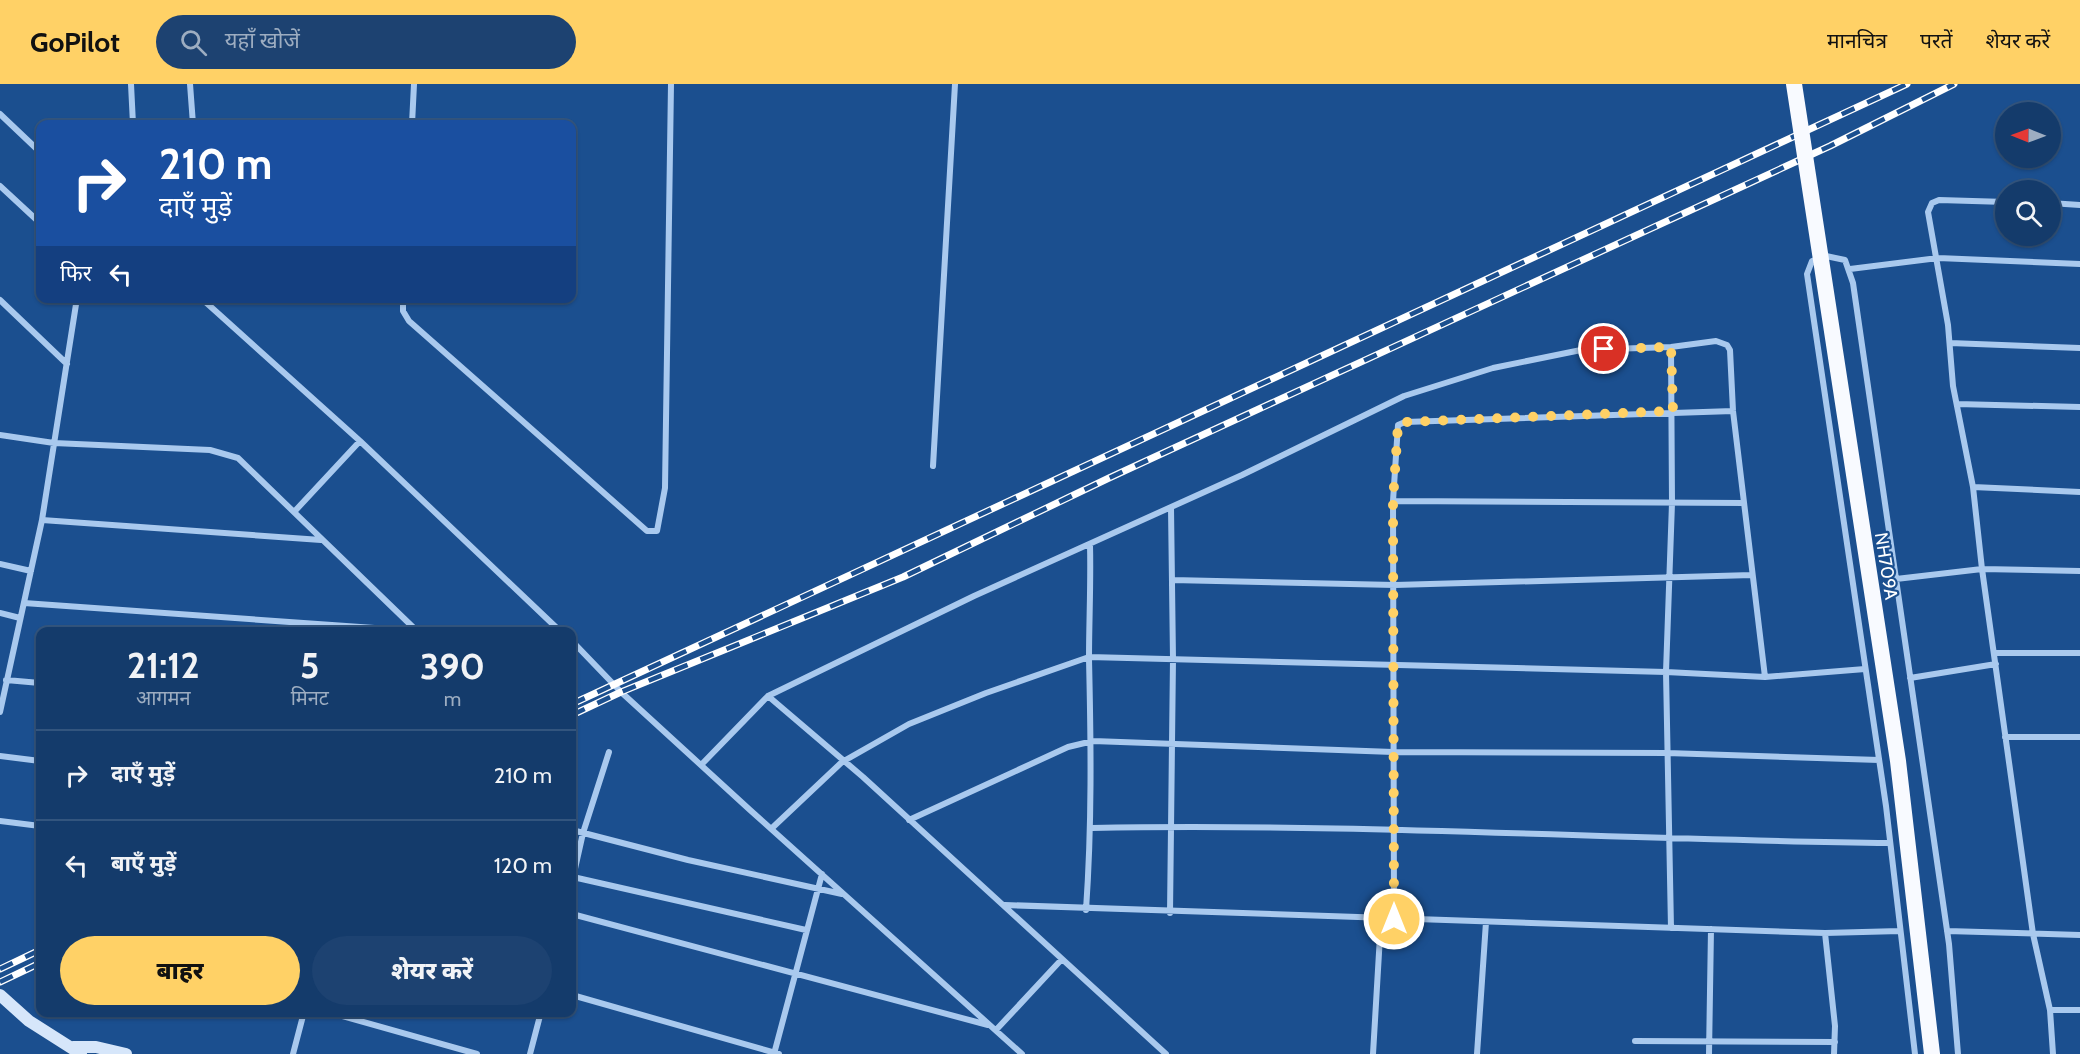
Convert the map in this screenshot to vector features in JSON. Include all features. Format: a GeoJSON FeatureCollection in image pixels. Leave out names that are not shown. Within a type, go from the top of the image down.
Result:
{"type":"FeatureCollection","features":[{"type":"Feature","properties":{"kind":"highway","name":"NH709A"},"geometry":{"type":"LineString","coordinates":[[1794,84],[1898,761],[1911,856],[1932,1054]]}},
{"type":"Feature","properties":{"kind":"main road"},"geometry":{"type":"LineString","coordinates":[[0,995],[29,1021],[77,1051],[96,1047],[126,1054]]}},
{"type":"Feature","properties":{"kind":"street"},"geometry":{"type":"LineString","coordinates":[[131,84],[133,120]]}},
{"type":"Feature","properties":{"kind":"street"},"geometry":{"type":"LineString","coordinates":[[190,84],[193,120]]}},
{"type":"Feature","properties":{"kind":"street"},"geometry":{"type":"LineString","coordinates":[[412,120],[414,84]]}},
{"type":"Feature","properties":{"kind":"street"},"geometry":{"type":"LineString","coordinates":[[403,303],[403,311],[409,321],[647,531],[657,531],[665,488],[671,84]]}},
{"type":"Feature","properties":{"kind":"street"},"geometry":{"type":"LineString","coordinates":[[933,466],[955,84]]}},
{"type":"Feature","properties":{"kind":"street"},"geometry":{"type":"LineString","coordinates":[[0,114],[36,148]]}},
{"type":"Feature","properties":{"kind":"street"},"geometry":{"type":"LineString","coordinates":[[0,186],[36,219]]}},
{"type":"Feature","properties":{"kind":"street"},"geometry":{"type":"LineString","coordinates":[[1995,201],[1945,199],[1932,203],[1928,212],[1938,258],[1957,404],[1973,487],[1982,569],[2033,934],[2050,1010],[2053,1054]]}},
{"type":"Feature","properties":{"kind":"street"},"geometry":{"type":"LineString","coordinates":[[2061,204],[2080,205]]}},
{"type":"Feature","properties":{"kind":"street"},"geometry":{"type":"LineString","coordinates":[[1915,1054],[1890,843],[1807,274],[1812,261],[1826,256],[1845,260],[1850,269],[1947,932],[1958,1054]]}},
{"type":"Feature","properties":{"kind":"street"},"geometry":{"type":"LineString","coordinates":[[1850,269],[1938,258],[2080,264]]}},
{"type":"Feature","properties":{"kind":"street"},"geometry":{"type":"LineString","coordinates":[[0,300],[67,364]]}},
{"type":"Feature","properties":{"kind":"street"},"geometry":{"type":"LineString","coordinates":[[0,712],[42,520],[76,303]]}},
{"type":"Feature","properties":{"kind":"street"},"geometry":{"type":"LineString","coordinates":[[207,303],[360,441],[556,627]]}},
{"type":"Feature","properties":{"kind":"street"},"geometry":{"type":"LineString","coordinates":[[701,765],[768,696],[974,596],[1171,508],[1404,396],[1493,368],[1581,350],[1671,347],[1716,341],[1727,345],[1732,355],[1733,411],[1765,677]]}},
{"type":"Feature","properties":{"kind":"street"},"geometry":{"type":"LineString","coordinates":[[1950,344],[2080,348]]}},
{"type":"Feature","properties":{"kind":"street"},"geometry":{"type":"LineString","coordinates":[[1671,347],[1672,503],[1666,672],[1671,928]]}},
{"type":"Feature","properties":{"kind":"street"},"geometry":{"type":"LineString","coordinates":[[1957,404],[2080,407]]}},
{"type":"Feature","properties":{"kind":"street"},"geometry":{"type":"LineString","coordinates":[[1394,919],[1393,501],[1398,425],[1405,422],[1673,411],[1733,411]]}},
{"type":"Feature","properties":{"kind":"street"},"geometry":{"type":"LineString","coordinates":[[0,435],[54,443],[224,453],[238,458],[414,627]]}},
{"type":"Feature","properties":{"kind":"street"},"geometry":{"type":"LineString","coordinates":[[294,512],[360,441]]}},
{"type":"Feature","properties":{"kind":"street"},"geometry":{"type":"LineString","coordinates":[[1973,487],[2080,492]]}},
{"type":"Feature","properties":{"kind":"street"},"geometry":{"type":"LineString","coordinates":[[1393,501],[1744,503]]}},
{"type":"Feature","properties":{"kind":"street"},"geometry":{"type":"LineString","coordinates":[[1170,913],[1173,659],[1171,508]]}},
{"type":"Feature","properties":{"kind":"street"},"geometry":{"type":"LineString","coordinates":[[42,520],[322,540]]}},
{"type":"Feature","properties":{"kind":"street"},"geometry":{"type":"LineString","coordinates":[[1086,910],[1092,828],[1093,741],[1089,657],[1090,545]]}},
{"type":"Feature","properties":{"kind":"street"},"geometry":{"type":"LineString","coordinates":[[0,564],[31,571]]}},
{"type":"Feature","properties":{"kind":"street"},"geometry":{"type":"LineString","coordinates":[[1896,579],[1982,569],[2080,571]]}},
{"type":"Feature","properties":{"kind":"street"},"geometry":{"type":"LineString","coordinates":[[1172,580],[1395,585],[1752,575]]}},
{"type":"Feature","properties":{"kind":"street"},"geometry":{"type":"LineString","coordinates":[[24,603],[362,627]]}},
{"type":"Feature","properties":{"kind":"street"},"geometry":{"type":"LineString","coordinates":[[0,612],[20,618]]}},
{"type":"Feature","properties":{"kind":"street"},"geometry":{"type":"LineString","coordinates":[[576,645],[621,692],[1022,1054]]}},
{"type":"Feature","properties":{"kind":"street"},"geometry":{"type":"LineString","coordinates":[[1995,653],[2080,653]]}},
{"type":"Feature","properties":{"kind":"street"},"geometry":{"type":"LineString","coordinates":[[771,829],[842,762],[909,724],[986,693],[1089,657],[1666,672],[1765,677],[1865,669]]}},
{"type":"Feature","properties":{"kind":"street"},"geometry":{"type":"LineString","coordinates":[[1910,678],[1996,664]]}},
{"type":"Feature","properties":{"kind":"street"},"geometry":{"type":"LineString","coordinates":[[6,680],[36,683]]}},
{"type":"Feature","properties":{"kind":"street"},"geometry":{"type":"LineString","coordinates":[[768,696],[1005,905],[1166,1054]]}},
{"type":"Feature","properties":{"kind":"street"},"geometry":{"type":"LineString","coordinates":[[2006,737],[2080,738]]}},
{"type":"Feature","properties":{"kind":"street"},"geometry":{"type":"LineString","coordinates":[[909,820],[1068,747],[1093,741],[1171,742],[1393,752],[1667,753],[1878,760]]}},
{"type":"Feature","properties":{"kind":"street"},"geometry":{"type":"LineString","coordinates":[[576,863],[583,833],[609,752]]}},
{"type":"Feature","properties":{"kind":"street"},"geometry":{"type":"LineString","coordinates":[[0,756],[36,760]]}},
{"type":"Feature","properties":{"kind":"street"},"geometry":{"type":"LineString","coordinates":[[0,821],[36,826]]}},
{"type":"Feature","properties":{"kind":"street"},"geometry":{"type":"LineString","coordinates":[[1092,828],[1172,826],[1393,830],[1670,840],[1890,843]]}},
{"type":"Feature","properties":{"kind":"street"},"geometry":{"type":"LineString","coordinates":[[576,831],[844,894]]}},
{"type":"Feature","properties":{"kind":"street"},"geometry":{"type":"LineString","coordinates":[[576,996],[776,1054],[794,975],[822,874]]}},
{"type":"Feature","properties":{"kind":"street"},"geometry":{"type":"LineString","coordinates":[[576,881],[806,930]]}},
{"type":"Feature","properties":{"kind":"street"},"geometry":{"type":"LineString","coordinates":[[1005,905],[1170,913],[1825,933],[1900,931]]}},
{"type":"Feature","properties":{"kind":"street"},"geometry":{"type":"LineString","coordinates":[[576,915],[994,1028]]}},
{"type":"Feature","properties":{"kind":"street"},"geometry":{"type":"LineString","coordinates":[[1373,1054],[1381,919]]}},
{"type":"Feature","properties":{"kind":"street"},"geometry":{"type":"LineString","coordinates":[[1477,1054],[1486,922]]}},
{"type":"Feature","properties":{"kind":"street"},"geometry":{"type":"LineString","coordinates":[[1708,1054],[1711,929]]}},
{"type":"Feature","properties":{"kind":"street"},"geometry":{"type":"LineString","coordinates":[[1947,932],[2080,935]]}},
{"type":"Feature","properties":{"kind":"street"},"geometry":{"type":"LineString","coordinates":[[1825,933],[1834,1054]]}},
{"type":"Feature","properties":{"kind":"street"},"geometry":{"type":"LineString","coordinates":[[994,1028],[1062,959]]}},
{"type":"Feature","properties":{"kind":"street"},"geometry":{"type":"LineString","coordinates":[[2050,1010],[2080,1010]]}},
{"type":"Feature","properties":{"kind":"street"},"geometry":{"type":"LineString","coordinates":[[293,1054],[303,1017]]}},
{"type":"Feature","properties":{"kind":"street"},"geometry":{"type":"LineString","coordinates":[[346,1017],[477,1054]]}},
{"type":"Feature","properties":{"kind":"street"},"geometry":{"type":"LineString","coordinates":[[530,1054],[540,1017]]}},
{"type":"Feature","properties":{"kind":"street"},"geometry":{"type":"LineString","coordinates":[[1635,1041],[1834,1042]]}},
{"type":"Feature","properties":{"kind":"railway"},"geometry":{"type":"LineString","coordinates":[[576,702],[1907,84]]}},
{"type":"Feature","properties":{"kind":"railway"},"geometry":{"type":"LineString","coordinates":[[576,713],[621,692],[903,577],[1109,478],[1830,146],[1954,84]]}},
{"type":"Feature","properties":{"kind":"railway"},"geometry":{"type":"LineString","coordinates":[[0,969],[36,952]]}},
{"type":"Feature","properties":{"kind":"railway"},"geometry":{"type":"LineString","coordinates":[[0,982],[36,965]]}},
{"type":"Feature","properties":{"kind":"route"},"geometry":{"type":"LineString","coordinates":[[1394,919],[1393,501],[1398,425],[1405,422],[1673,411],[1671,347],[1604,349]]}}]}
